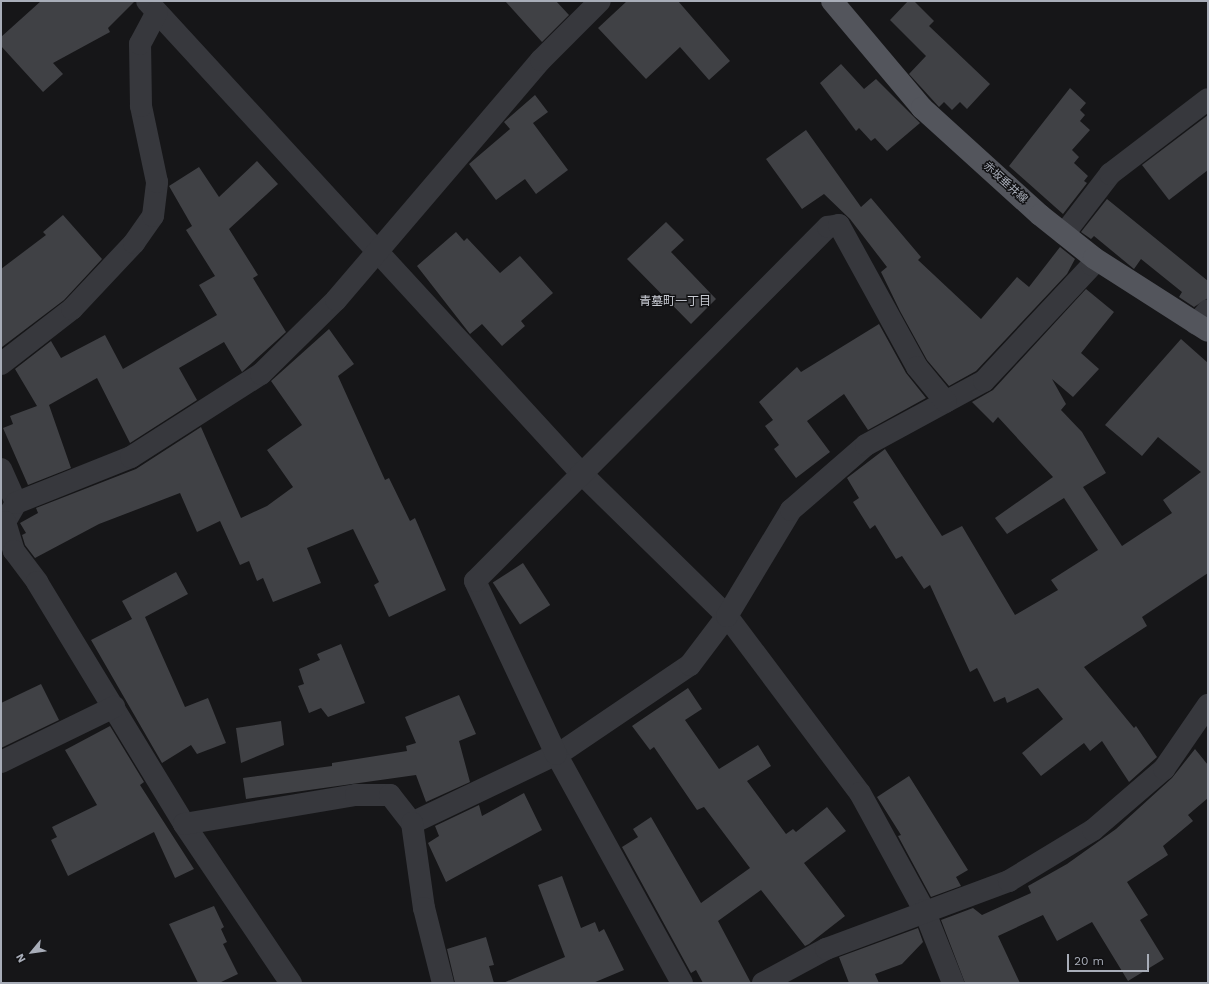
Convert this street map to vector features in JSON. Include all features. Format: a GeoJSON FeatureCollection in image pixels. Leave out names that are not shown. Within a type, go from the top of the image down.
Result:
{"type":"FeatureCollection","features":[{"type":"Feature","properties":{"kind":"main road","name":"赤坂垂井線"},"geometry":{"type":"LineString","coordinates":[[832,1],[922,108],[1064,234],[1094,258],[1204,322]]}},
{"type":"Feature","properties":{"kind":"street"},"geometry":{"type":"LineString","coordinates":[[291,983],[184,824],[114,706],[7,555],[5,522],[16,503],[131,457],[261,374],[336,300],[541,60],[600,1]]}},
{"type":"Feature","properties":{"kind":"street"},"geometry":{"type":"LineString","coordinates":[[1,364],[72,309],[134,243],[153,216],[157,182],[141,106],[140,44],[152,7],[581,473],[727,616],[860,793],[924,910],[953,983]]}},
{"type":"Feature","properties":{"kind":"street"},"geometry":{"type":"LineString","coordinates":[[1064,234],[1110,174],[1208,99]]}},
{"type":"Feature","properties":{"kind":"street"},"geometry":{"type":"LineString","coordinates":[[682,983],[556,754],[475,581],[581,473],[828,227],[839,225],[917,367],[946,402]]}},
{"type":"Feature","properties":{"kind":"street"},"geometry":{"type":"LineString","coordinates":[[412,823],[556,754],[649,696],[690,665],[727,616],[791,510],[866,446],[984,381],[1092,265],[1094,258]]}},
{"type":"Feature","properties":{"kind":"street"},"geometry":{"type":"LineString","coordinates":[[1,469],[16,503]]}},
{"type":"Feature","properties":{"kind":"street"},"geometry":{"type":"LineString","coordinates":[[763,983],[826,950],[924,910],[1009,881],[1093,830],[1164,769],[1208,705]]}},
{"type":"Feature","properties":{"kind":"street"},"geometry":{"type":"LineString","coordinates":[[1,762],[114,706]]}},
{"type":"Feature","properties":{"kind":"street"},"geometry":{"type":"LineString","coordinates":[[184,824],[369,795],[390,795],[412,823],[424,908],[443,983]]}},
{"type":"Feature","properties":{"kind":"building"},"geometry":{"type":"Polygon","coordinates":[[[41,1],[135,1],[108,28],[110,32],[53,63],[63,74],[43,92],[1,46],[1,37],[41,1]]]}},
{"type":"Feature","properties":{"kind":"building"},"geometry":{"type":"Polygon","coordinates":[[[505,1],[556,1],[569,15],[542,42],[505,1]]]}},
{"type":"Feature","properties":{"kind":"building"},"geometry":{"type":"Polygon","coordinates":[[[627,1],[678,1],[730,61],[709,80],[680,47],[646,79],[598,28],[627,1]]]}},
{"type":"Feature","properties":{"kind":"building"},"geometry":{"type":"Polygon","coordinates":[[[908,1],[914,1],[934,21],[929,26],[990,84],[967,109],[960,102],[952,110],[944,102],[939,107],[909,74],[926,56],[890,20],[908,1]]]}},
{"type":"Feature","properties":{"kind":"building"},"geometry":{"type":"Polygon","coordinates":[[[841,64],[864,89],[876,79],[920,123],[887,151],[875,138],[871,141],[859,128],[856,131],[820,83],[841,64]]]}},
{"type":"Feature","properties":{"kind":"building"},"geometry":{"type":"Polygon","coordinates":[[[1070,88],[1086,103],[1080,110],[1085,115],[1080,121],[1090,130],[1072,150],[1079,157],[1074,163],[1088,176],[1084,181],[1087,183],[1063,214],[1009,166],[1070,88]]]}},
{"type":"Feature","properties":{"kind":"building"},"geometry":{"type":"Polygon","coordinates":[[[535,95],[548,112],[533,123],[568,170],[536,194],[525,179],[496,200],[469,164],[510,129],[504,122],[535,95]]]}},
{"type":"Feature","properties":{"kind":"building"},"geometry":{"type":"Polygon","coordinates":[[[1208,115],[1208,170],[1169,200],[1142,165],[1208,115]]]}},
{"type":"Feature","properties":{"kind":"building"},"geometry":{"type":"Polygon","coordinates":[[[806,130],[861,207],[871,198],[921,257],[918,260],[981,319],[1017,277],[1029,287],[1060,247],[1075,259],[1067,274],[976,371],[949,386],[927,360],[900,311],[881,272],[887,267],[850,219],[824,194],[802,209],[766,159],[806,130]]]}},
{"type":"Feature","properties":{"kind":"building"},"geometry":{"type":"Polygon","coordinates":[[[257,161],[278,184],[229,229],[258,275],[253,278],[286,332],[242,372],[224,342],[179,368],[197,400],[130,443],[97,378],[49,405],[71,468],[28,485],[3,428],[13,424],[10,416],[37,406],[15,369],[51,341],[61,358],[105,335],[123,369],[217,315],[199,285],[215,276],[186,230],[192,226],[169,186],[199,167],[219,197],[257,161]]]}},
{"type":"Feature","properties":{"kind":"building"},"geometry":{"type":"Polygon","coordinates":[[[1107,199],[1208,281],[1208,298],[1194,307],[1179,297],[1182,292],[1141,259],[1134,269],[1094,236],[1091,239],[1081,232],[1107,199]]]}},
{"type":"Feature","properties":{"kind":"building"},"geometry":{"type":"Polygon","coordinates":[[[63,215],[102,259],[64,300],[2,347],[1,269],[46,235],[43,232],[63,215]]]}},
{"type":"Feature","properties":{"kind":"building"},"geometry":{"type":"Polygon","coordinates":[[[666,222],[684,240],[671,252],[716,299],[691,324],[627,259],[666,222]]]}},
{"type":"Feature","properties":{"kind":"building"},"geometry":{"type":"Polygon","coordinates":[[[456,232],[464,241],[467,238],[500,273],[520,256],[553,293],[521,321],[525,326],[502,346],[482,324],[470,334],[417,266],[456,232]]]}},
{"type":"Feature","properties":{"kind":"building"},"geometry":{"type":"Polygon","coordinates":[[[1086,289],[1114,312],[1081,353],[1099,369],[1073,397],[1052,379],[1066,404],[1061,410],[1082,432],[1106,473],[1083,487],[1122,546],[1172,513],[1163,500],[1201,472],[1158,437],[1142,456],[1105,425],[1181,339],[1208,363],[1208,573],[1142,617],[1147,626],[1084,667],[1134,728],[1136,726],[1157,757],[1129,782],[1102,741],[1090,751],[1084,743],[1041,776],[1022,753],[1063,719],[1038,688],[1007,703],[1005,697],[994,702],[977,668],[970,672],[930,585],[924,589],[902,556],[896,559],[875,525],[870,529],[853,502],[859,498],[847,478],[885,449],[942,536],[962,526],[1015,615],[1058,590],[1051,580],[1098,550],[1064,498],[1007,534],[995,518],[1053,477],[998,417],[993,423],[972,402],[993,390],[1086,289]]]}},
{"type":"Feature","properties":{"kind":"building"},"geometry":{"type":"Polygon","coordinates":[[[879,324],[906,373],[926,398],[868,430],[844,394],[807,421],[830,452],[796,478],[774,449],[779,445],[765,426],[773,420],[759,402],[797,367],[801,372],[879,324]]]}},
{"type":"Feature","properties":{"kind":"building"},"geometry":{"type":"Polygon","coordinates":[[[329,329],[354,364],[338,376],[385,480],[389,478],[410,521],[415,518],[446,590],[389,617],[374,585],[379,582],[353,529],[307,548],[321,583],[273,602],[263,578],[257,581],[249,561],[240,565],[220,521],[197,532],[180,493],[99,524],[35,558],[25,545],[22,535],[26,533],[20,523],[38,513],[36,508],[136,469],[201,427],[241,518],[267,506],[293,487],[267,450],[302,425],[271,381],[329,329]]]}},
{"type":"Feature","properties":{"kind":"building"},"geometry":{"type":"Polygon","coordinates":[[[523,563],[550,605],[520,625],[493,583],[523,563]]]}},
{"type":"Feature","properties":{"kind":"building"},"geometry":{"type":"Polygon","coordinates":[[[176,572],[188,594],[145,617],[185,707],[208,698],[226,743],[197,754],[191,745],[162,763],[91,640],[132,619],[122,601],[176,572]]]}},
{"type":"Feature","properties":{"kind":"building"},"geometry":{"type":"Polygon","coordinates":[[[341,644],[365,703],[328,717],[321,708],[309,713],[298,686],[304,684],[299,669],[320,660],[317,654],[341,644]]]}},
{"type":"Feature","properties":{"kind":"building"},"geometry":{"type":"Polygon","coordinates":[[[41,684],[59,720],[1,748],[1,703],[41,684]]]}},
{"type":"Feature","properties":{"kind":"building"},"geometry":{"type":"Polygon","coordinates":[[[688,688],[702,709],[685,720],[719,769],[758,745],[771,766],[747,781],[786,834],[793,829],[796,832],[827,807],[846,831],[804,863],[845,916],[809,944],[805,946],[761,890],[718,921],[751,983],[703,983],[696,970],[691,973],[622,847],[638,837],[633,829],[651,817],[701,903],[750,868],[704,807],[697,810],[654,747],[650,750],[632,726],[688,688]]]}},
{"type":"Feature","properties":{"kind":"building"},"geometry":{"type":"Polygon","coordinates":[[[459,695],[476,734],[459,741],[470,782],[426,802],[416,775],[246,799],[243,778],[332,766],[332,763],[407,751],[406,746],[416,743],[405,717],[459,695]]]}},
{"type":"Feature","properties":{"kind":"building"},"geometry":{"type":"Polygon","coordinates":[[[281,721],[284,745],[241,763],[236,728],[281,721]]]}},
{"type":"Feature","properties":{"kind":"building"},"geometry":{"type":"Polygon","coordinates":[[[110,726],[144,782],[140,785],[194,869],[175,878],[154,832],[68,876],[51,840],[57,837],[52,827],[97,805],[65,750],[110,726]]]}},
{"type":"Feature","properties":{"kind":"building"},"geometry":{"type":"Polygon","coordinates":[[[1195,749],[1208,765],[1208,798],[1188,815],[1193,821],[1163,846],[1168,855],[1127,882],[1148,915],[1140,920],[1164,959],[1128,981],[1092,922],[1057,941],[1043,915],[998,936],[1020,983],[965,983],[941,920],[973,908],[982,915],[1031,893],[1028,886],[1067,864],[1116,829],[1172,778],[1195,749]]]}},
{"type":"Feature","properties":{"kind":"building"},"geometry":{"type":"Polygon","coordinates":[[[909,776],[968,870],[956,877],[961,886],[931,897],[898,836],[901,835],[877,797],[909,776]]]}},
{"type":"Feature","properties":{"kind":"building"},"geometry":{"type":"Polygon","coordinates":[[[524,793],[542,830],[446,882],[428,843],[439,836],[435,826],[479,805],[482,816],[524,793]]]}},
{"type":"Feature","properties":{"kind":"building"},"geometry":{"type":"Polygon","coordinates":[[[562,876],[581,928],[595,922],[599,932],[604,929],[624,970],[593,983],[503,983],[565,957],[538,885],[562,876]]]}},
{"type":"Feature","properties":{"kind":"building"},"geometry":{"type":"Polygon","coordinates":[[[214,906],[224,927],[221,929],[227,942],[223,944],[238,974],[219,983],[198,983],[169,924],[214,906]]]}},
{"type":"Feature","properties":{"kind":"building"},"geometry":{"type":"Polygon","coordinates":[[[918,928],[923,942],[902,964],[875,974],[879,983],[849,983],[839,957],[918,928]]]}},
{"type":"Feature","properties":{"kind":"building"},"geometry":{"type":"Polygon","coordinates":[[[486,937],[494,965],[489,966],[494,983],[455,983],[447,949],[486,937]]]}},
{"type":"Feature","properties":{"kind":"district","name":"青墓町一丁目"},"geometry":{"type":"Point","coordinates":[675,302]}}]}
